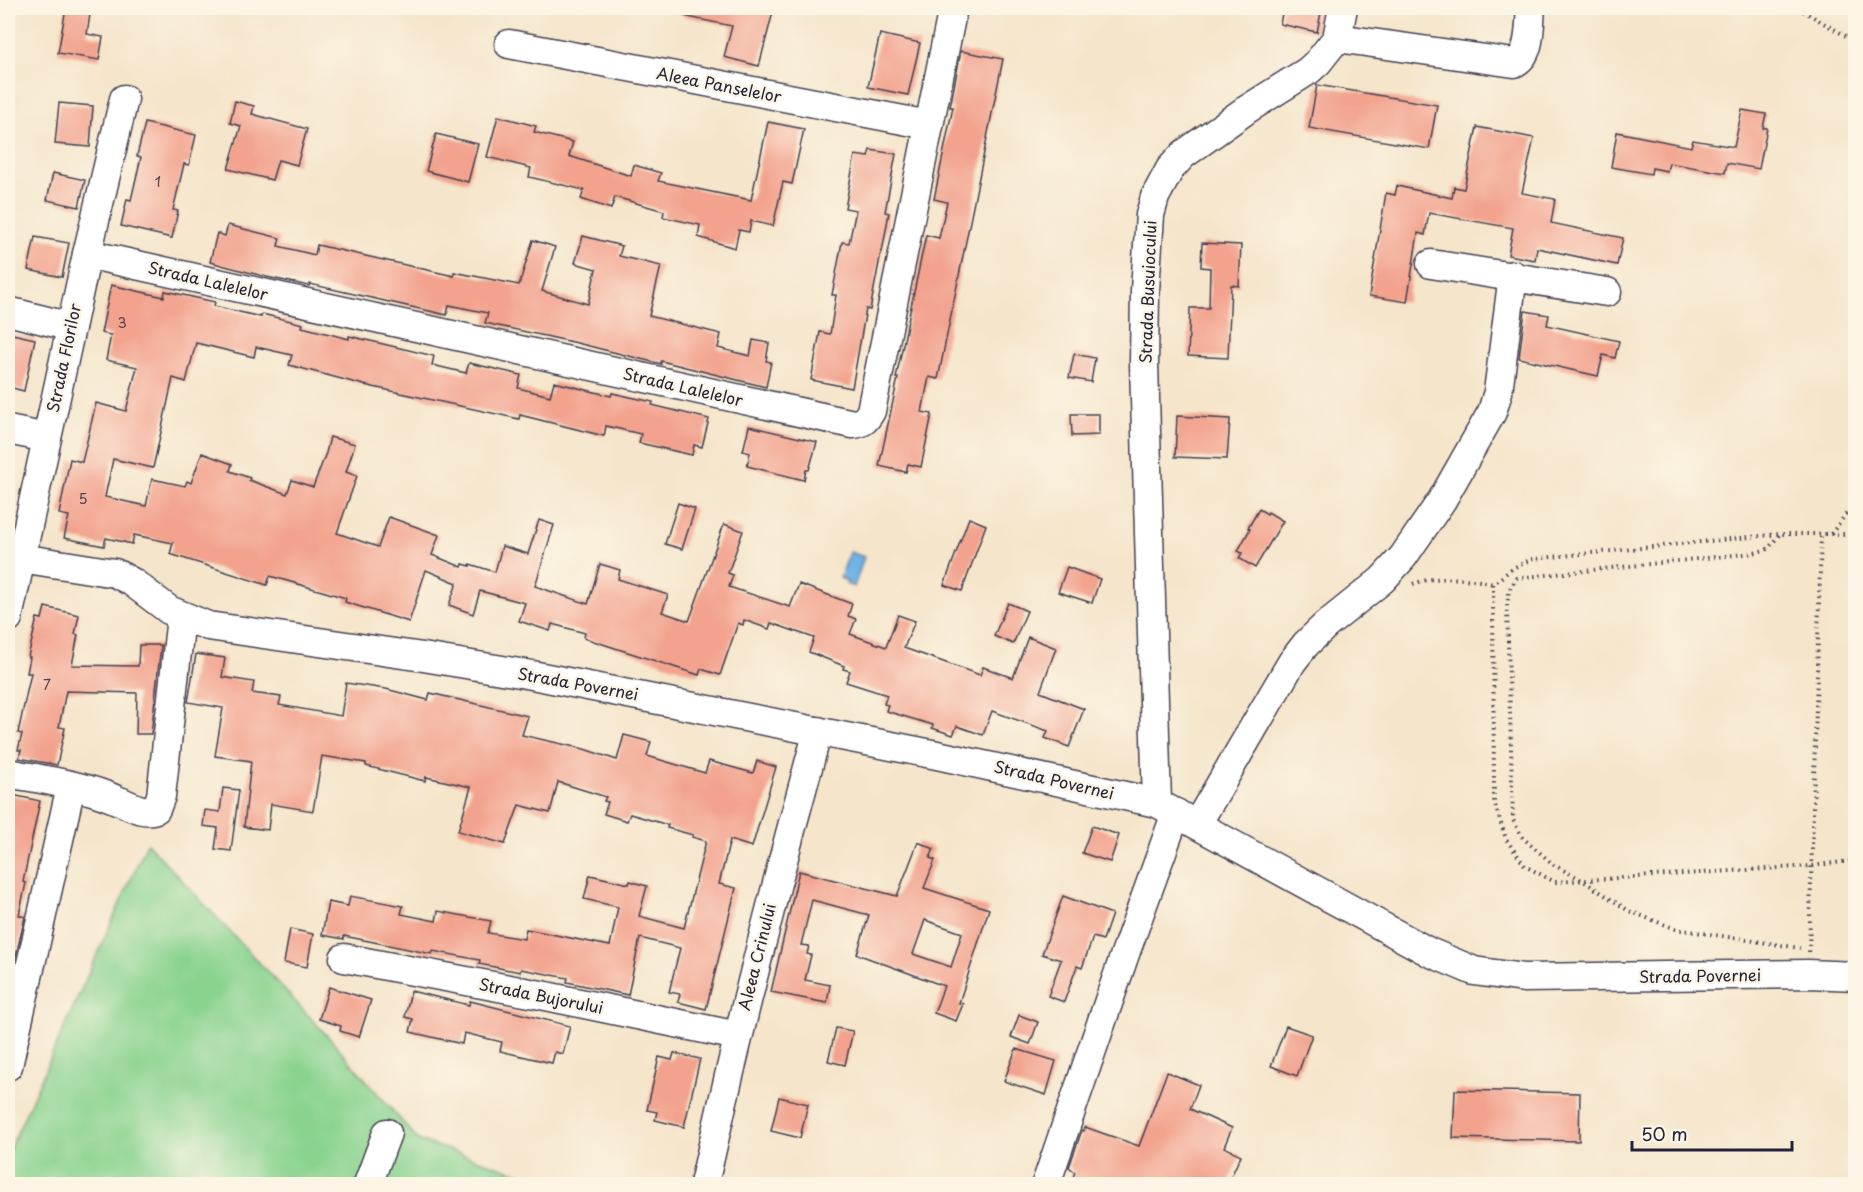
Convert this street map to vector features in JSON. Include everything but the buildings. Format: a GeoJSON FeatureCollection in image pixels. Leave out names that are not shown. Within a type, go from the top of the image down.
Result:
{"type":"FeatureCollection","features":[{"type":"Feature","properties":{"kind":"street","name":"Strada Lalelelor"},"geometry":{"type":"LineString","coordinates":[[87,254],[841,422],[860,424],[866,421],[871,411],[953,8]]}},
{"type":"Feature","properties":{"kind":"street"},"geometry":{"type":"LineString","coordinates":[[1343,8],[1337,38],[1514,63],[1521,60],[1526,53],[1531,8]]}},
{"type":"Feature","properties":{"kind":"street","name":"Strada Busuiocului"},"geometry":{"type":"LineString","coordinates":[[1174,819],[1144,364],[1145,290],[1152,206],[1170,169],[1184,154],[1246,110],[1308,71],[1337,38]]}},
{"type":"Feature","properties":{"kind":"street","name":"Aleea Panselelor"},"geometry":{"type":"LineString","coordinates":[[509,44],[929,125]]}},
{"type":"Feature","properties":{"kind":"street","name":"Strada Florilor"},"geometry":{"type":"LineString","coordinates":[[8,618],[14,558],[47,438],[124,99]]}},
{"type":"Feature","properties":{"kind":"street"},"geometry":{"type":"LineString","coordinates":[[1431,264],[1513,275],[1607,292]]}},
{"type":"Feature","properties":{"kind":"street"},"geometry":{"type":"LineString","coordinates":[[1046,1185],[1174,819],[1292,662],[1326,625],[1382,580],[1403,557],[1442,500],[1492,411],[1498,392],[1513,275]]}},
{"type":"Feature","properties":{"kind":"street"},"geometry":{"type":"LineString","coordinates":[[8,311],[71,327]]}},
{"type":"Feature","properties":{"kind":"street"},"geometry":{"type":"LineString","coordinates":[[8,430],[47,438]]}},
{"type":"Feature","properties":{"kind":"street","name":"Strada Povernei"},"geometry":{"type":"LineString","coordinates":[[14,558],[88,567],[115,573],[132,582],[181,617],[208,626],[423,657],[650,698],[1005,769],[1174,819],[1453,963],[1488,974],[1544,979],[1813,958],[1856,976]]}},
{"type":"Feature","properties":{"kind":"street"},"geometry":{"type":"LineString","coordinates":[[8,773],[71,786],[115,799],[140,811],[148,812],[156,809],[160,796],[181,617]]}},
{"type":"Feature","properties":{"kind":"street","name":"Aleea Crinului"},"geometry":{"type":"LineString","coordinates":[[704,1185],[780,866],[818,731]]}},
{"type":"Feature","properties":{"kind":"street"},"geometry":{"type":"LineString","coordinates":[[8,1066],[71,786]]}},
{"type":"Feature","properties":{"kind":"street","name":"Strada Bujorului"},"geometry":{"type":"LineString","coordinates":[[344,958],[541,995],[738,1036]]}},
{"type":"Feature","properties":{"kind":"street"},"geometry":{"type":"LineString","coordinates":[[368,1185],[387,1133]]}},
{"type":"Feature","properties":{"kind":"path"},"geometry":{"type":"LineString","coordinates":[[1798,8],[1856,42]]}},
{"type":"Feature","properties":{"kind":"path"},"geometry":{"type":"LineString","coordinates":[[1831,534],[1856,501]]}},
{"type":"Feature","properties":{"kind":"path"},"geometry":{"type":"LineString","coordinates":[[1780,534],[1768,549],[1753,553],[1517,578],[1509,590],[1513,820],[1523,837],[1554,865],[1582,880],[1629,911],[1676,929],[1813,958],[1812,866],[1821,534]]}},
{"type":"Feature","properties":{"kind":"path"},"geometry":{"type":"LineString","coordinates":[[1493,584],[1513,568],[1532,559],[1780,534],[1856,534]]}},
{"type":"Feature","properties":{"kind":"path"},"geometry":{"type":"LineString","coordinates":[[1404,587],[1423,580],[1474,579],[1493,584]]}},
{"type":"Feature","properties":{"kind":"path"},"geometry":{"type":"LineString","coordinates":[[1493,584],[1494,802],[1506,839],[1525,866],[1555,882],[1812,866],[1856,860]]}},
{"type":"Feature","properties":{"kind":"green space"},"geometry":{"type":"Polygon","coordinates":[[[147,843],[334,1043],[418,1140],[552,1184],[8,1184],[8,1153],[147,843]]]}},
{"type":"Feature","properties":{"kind":"water"},"geometry":{"type":"Polygon","coordinates":[[[850,552],[864,557],[854,587],[846,584],[847,581],[840,578],[850,552]]]}}]}
